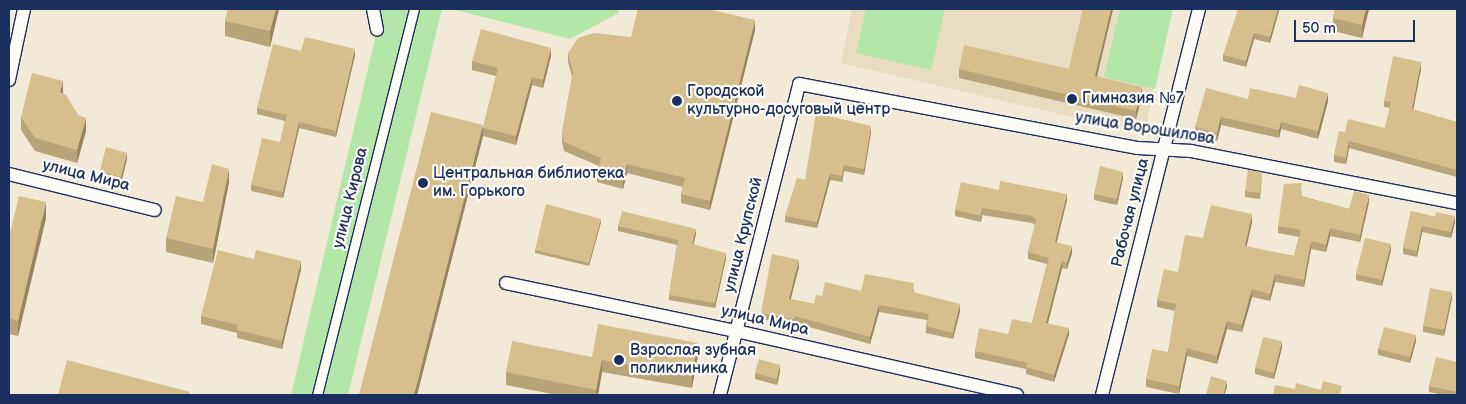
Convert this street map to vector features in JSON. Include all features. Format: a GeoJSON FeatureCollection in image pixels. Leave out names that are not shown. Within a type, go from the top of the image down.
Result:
{"type":"FeatureCollection","features":[{"type":"Feature","properties":{"kind":"street"},"geometry":{"type":"LineString","coordinates":[[9,80],[24,9]]}},
{"type":"Feature","properties":{"kind":"street"},"geometry":{"type":"LineString","coordinates":[[373,9],[377,30]]}},
{"type":"Feature","properties":{"kind":"street","name":"улица Кирова"},"geometry":{"type":"LineString","coordinates":[[318,395],[414,9]]}},
{"type":"Feature","properties":{"kind":"street","name":"Рабочая улица"},"geometry":{"type":"LineString","coordinates":[[1102,395],[1199,9]]}},
{"type":"Feature","properties":{"kind":"street","name":"улица Ворошилова"},"geometry":{"type":"LineString","coordinates":[[799,84],[1163,150],[1191,152],[1457,203]]}},
{"type":"Feature","properties":{"kind":"street","name":"улица Крупской"},"geometry":{"type":"LineString","coordinates":[[720,395],[799,84]]}},
{"type":"Feature","properties":{"kind":"street","name":"улица Мира"},"geometry":{"type":"LineString","coordinates":[[9,174],[155,210]]}},
{"type":"Feature","properties":{"kind":"street","name":"улица Мира"},"geometry":{"type":"LineString","coordinates":[[506,283],[736,331],[1017,395]]}},
{"type":"Feature","properties":{"kind":"shaded area","name":"Гимназия №7"},"geometry":{"type":"Polygon","coordinates":[[[852,9],[1168,9],[1145,134],[841,63],[852,9]]]}},
{"type":"Feature","properties":{"kind":"green space"},"geometry":{"type":"Polygon","coordinates":[[[382,9],[442,9],[348,395],[291,395],[382,9]]]}},
{"type":"Feature","properties":{"kind":"green space"},"geometry":{"type":"Polygon","coordinates":[[[451,9],[619,9],[618,13],[570,39],[451,9]]]}},
{"type":"Feature","properties":{"kind":"green space"},"geometry":{"type":"Polygon","coordinates":[[[866,9],[945,9],[931,70],[856,53],[866,9]]]}},
{"type":"Feature","properties":{"kind":"green space"},"geometry":{"type":"Polygon","coordinates":[[[1120,9],[1173,9],[1155,89],[1104,77],[1120,9]]]}},
{"type":"Feature","properties":{"kind":"building"},"geometry":{"type":"Polygon","coordinates":[[[228,9],[276,9],[270,31],[225,21],[228,9]]]}},
{"type":"Feature","properties":{"kind":"building","name":"Городской культурно-досуговый центр"},"geometry":{"type":"Polygon","coordinates":[[[638,9],[708,9],[755,20],[710,201],[681,194],[685,178],[627,164],[623,179],[597,173],[601,158],[564,142],[562,133],[573,72],[568,53],[578,38],[594,33],[631,37],[638,9]]]}},
{"type":"Feature","properties":{"kind":"building"},"geometry":{"type":"Polygon","coordinates":[[[1083,9],[1111,9],[1095,76],[1142,87],[1136,111],[959,69],[964,45],[1069,69],[1083,9]]]}},
{"type":"Feature","properties":{"kind":"building"},"geometry":{"type":"Polygon","coordinates":[[[1238,9],[1278,9],[1270,37],[1254,33],[1246,61],[1223,55],[1238,9]]]}},
{"type":"Feature","properties":{"kind":"building"},"geometry":{"type":"Polygon","coordinates":[[[1335,9],[1366,9],[1362,25],[1333,18],[1335,9]]]}},
{"type":"Feature","properties":{"kind":"building"},"geometry":{"type":"Polygon","coordinates":[[[481,29],[551,48],[543,80],[532,77],[516,136],[483,128],[498,68],[472,61],[481,29]]]}},
{"type":"Feature","properties":{"kind":"building"},"geometry":{"type":"Polygon","coordinates":[[[305,37],[355,49],[336,131],[299,122],[283,192],[251,185],[262,138],[280,142],[287,115],[257,108],[273,44],[301,51],[305,37]]]}},
{"type":"Feature","properties":{"kind":"building"},"geometry":{"type":"Polygon","coordinates":[[[1393,56],[1421,62],[1412,109],[1457,122],[1457,170],[1349,141],[1346,158],[1334,155],[1339,131],[1345,132],[1348,119],[1385,128],[1391,102],[1384,101],[1393,56]]]}},
{"type":"Feature","properties":{"kind":"building"},"geometry":{"type":"Polygon","coordinates":[[[32,73],[63,81],[60,92],[66,95],[78,115],[86,118],[77,150],[35,138],[21,117],[32,73]]]}},
{"type":"Feature","properties":{"kind":"building"},"geometry":{"type":"Polygon","coordinates":[[[1299,85],[1328,93],[1318,131],[1281,122],[1279,130],[1221,117],[1217,133],[1195,127],[1206,88],[1248,99],[1250,88],[1296,98],[1299,85]]]}},
{"type":"Feature","properties":{"kind":"building"},"geometry":{"type":"Polygon","coordinates":[[[431,112],[483,125],[414,395],[359,395],[431,112]]]}},
{"type":"Feature","properties":{"kind":"building"},"geometry":{"type":"Polygon","coordinates":[[[816,113],[871,126],[864,169],[844,165],[842,176],[830,174],[817,222],[785,216],[797,178],[805,180],[816,113]]]}},
{"type":"Feature","properties":{"kind":"building"},"geometry":{"type":"Polygon","coordinates":[[[106,147],[127,153],[121,177],[100,171],[106,147]]]}},
{"type":"Feature","properties":{"kind":"building"},"geometry":{"type":"Polygon","coordinates":[[[212,164],[229,169],[213,249],[166,238],[176,196],[203,202],[212,164]]]}},
{"type":"Feature","properties":{"kind":"building"},"geometry":{"type":"Polygon","coordinates":[[[1100,166],[1123,172],[1117,199],[1094,194],[1100,166]]]}},
{"type":"Feature","properties":{"kind":"building"},"geometry":{"type":"Polygon","coordinates":[[[1248,170],[1262,172],[1260,193],[1245,191],[1248,170]]]}},
{"type":"Feature","properties":{"kind":"building"},"geometry":{"type":"Polygon","coordinates":[[[1000,181],[1067,194],[1055,242],[1072,246],[1067,263],[1062,261],[1046,323],[1069,328],[1054,375],[1026,367],[1028,363],[975,351],[979,328],[1008,334],[1012,319],[1032,323],[1049,258],[1028,252],[1036,220],[1032,216],[982,208],[981,216],[955,210],[961,182],[999,190],[1000,181]]]}},
{"type":"Feature","properties":{"kind":"building"},"geometry":{"type":"Polygon","coordinates":[[[1302,183],[1300,196],[1349,209],[1354,191],[1369,195],[1360,235],[1330,228],[1326,245],[1311,241],[1304,280],[1275,274],[1270,294],[1252,289],[1242,325],[1227,321],[1217,356],[1187,348],[1179,386],[1146,379],[1152,349],[1168,352],[1176,304],[1157,300],[1164,269],[1178,272],[1185,235],[1203,238],[1211,205],[1252,214],[1245,246],[1294,256],[1301,230],[1278,226],[1284,184],[1302,183]]]}},
{"type":"Feature","properties":{"kind":"building"},"geometry":{"type":"Polygon","coordinates":[[[19,196],[46,202],[18,321],[9,318],[9,237],[19,196]]]}},
{"type":"Feature","properties":{"kind":"building"},"geometry":{"type":"Polygon","coordinates":[[[546,204],[601,219],[589,263],[535,250],[546,204]]]}},
{"type":"Feature","properties":{"kind":"building"},"geometry":{"type":"Polygon","coordinates":[[[622,211],[696,229],[692,244],[726,253],[715,303],[669,295],[678,240],[618,226],[622,211]]]}},
{"type":"Feature","properties":{"kind":"building"},"geometry":{"type":"Polygon","coordinates":[[[1411,211],[1435,217],[1436,212],[1455,216],[1451,232],[1422,226],[1417,251],[1403,248],[1411,211]]]}},
{"type":"Feature","properties":{"kind":"building"},"geometry":{"type":"Polygon","coordinates":[[[1365,238],[1391,244],[1382,280],[1356,274],[1365,238]]]}},
{"type":"Feature","properties":{"kind":"building"},"geometry":{"type":"Polygon","coordinates":[[[218,250],[254,259],[256,250],[301,261],[282,341],[237,330],[238,325],[201,316],[218,250]]]}},
{"type":"Feature","properties":{"kind":"building"},"geometry":{"type":"Polygon","coordinates":[[[772,254],[799,260],[789,299],[814,304],[816,295],[822,296],[825,282],[861,291],[865,274],[914,283],[913,292],[960,304],[953,333],[926,326],[929,314],[879,305],[870,337],[795,316],[794,319],[761,313],[772,254]]]}},
{"type":"Feature","properties":{"kind":"building"},"geometry":{"type":"Polygon","coordinates":[[[1430,288],[1452,292],[1444,330],[1423,326],[1430,288]]]}},
{"type":"Feature","properties":{"kind":"building"},"geometry":{"type":"Polygon","coordinates":[[[598,324],[698,343],[692,376],[592,357],[598,324]]]}},
{"type":"Feature","properties":{"kind":"building"},"geometry":{"type":"Polygon","coordinates":[[[1384,327],[1416,335],[1410,357],[1378,349],[1384,327]]]}},
{"type":"Feature","properties":{"kind":"building"},"geometry":{"type":"Polygon","coordinates":[[[1263,337],[1282,341],[1274,373],[1255,368],[1263,337]]]}},
{"type":"Feature","properties":{"kind":"building"},"geometry":{"type":"Polygon","coordinates":[[[512,341],[602,359],[596,390],[506,372],[512,341]]]}},
{"type":"Feature","properties":{"kind":"building"},"geometry":{"type":"Polygon","coordinates":[[[1436,357],[1457,362],[1457,392],[1429,386],[1436,357]]]}},
{"type":"Feature","properties":{"kind":"building"},"geometry":{"type":"Polygon","coordinates":[[[759,359],[780,365],[777,379],[755,373],[759,359]]]}},
{"type":"Feature","properties":{"kind":"building"},"geometry":{"type":"Polygon","coordinates":[[[67,360],[190,392],[189,395],[58,395],[67,360]]]}},
{"type":"Feature","properties":{"kind":"building"},"geometry":{"type":"Polygon","coordinates":[[[1211,376],[1227,381],[1223,395],[1206,395],[1211,376]]]}},
{"type":"Feature","properties":{"kind":"building"},"geometry":{"type":"Polygon","coordinates":[[[1323,381],[1342,386],[1340,395],[1273,395],[1275,385],[1295,389],[1296,383],[1321,390],[1323,381]]]}},
{"type":"Feature","properties":{"kind":"place","name":"Гимназия №7"},"geometry":{"type":"Point","coordinates":[1072,99]}},
{"type":"Feature","properties":{"kind":"place","name":"Городской культурно-досуговый центр"},"geometry":{"type":"Point","coordinates":[677,101]}},
{"type":"Feature","properties":{"kind":"place","name":"Центральная библиотека им. Горького"},"geometry":{"type":"Point","coordinates":[423,183]}},
{"type":"Feature","properties":{"kind":"place","name":"Взрослая зубная поликлиника"},"geometry":{"type":"Point","coordinates":[619,360]}}]}
